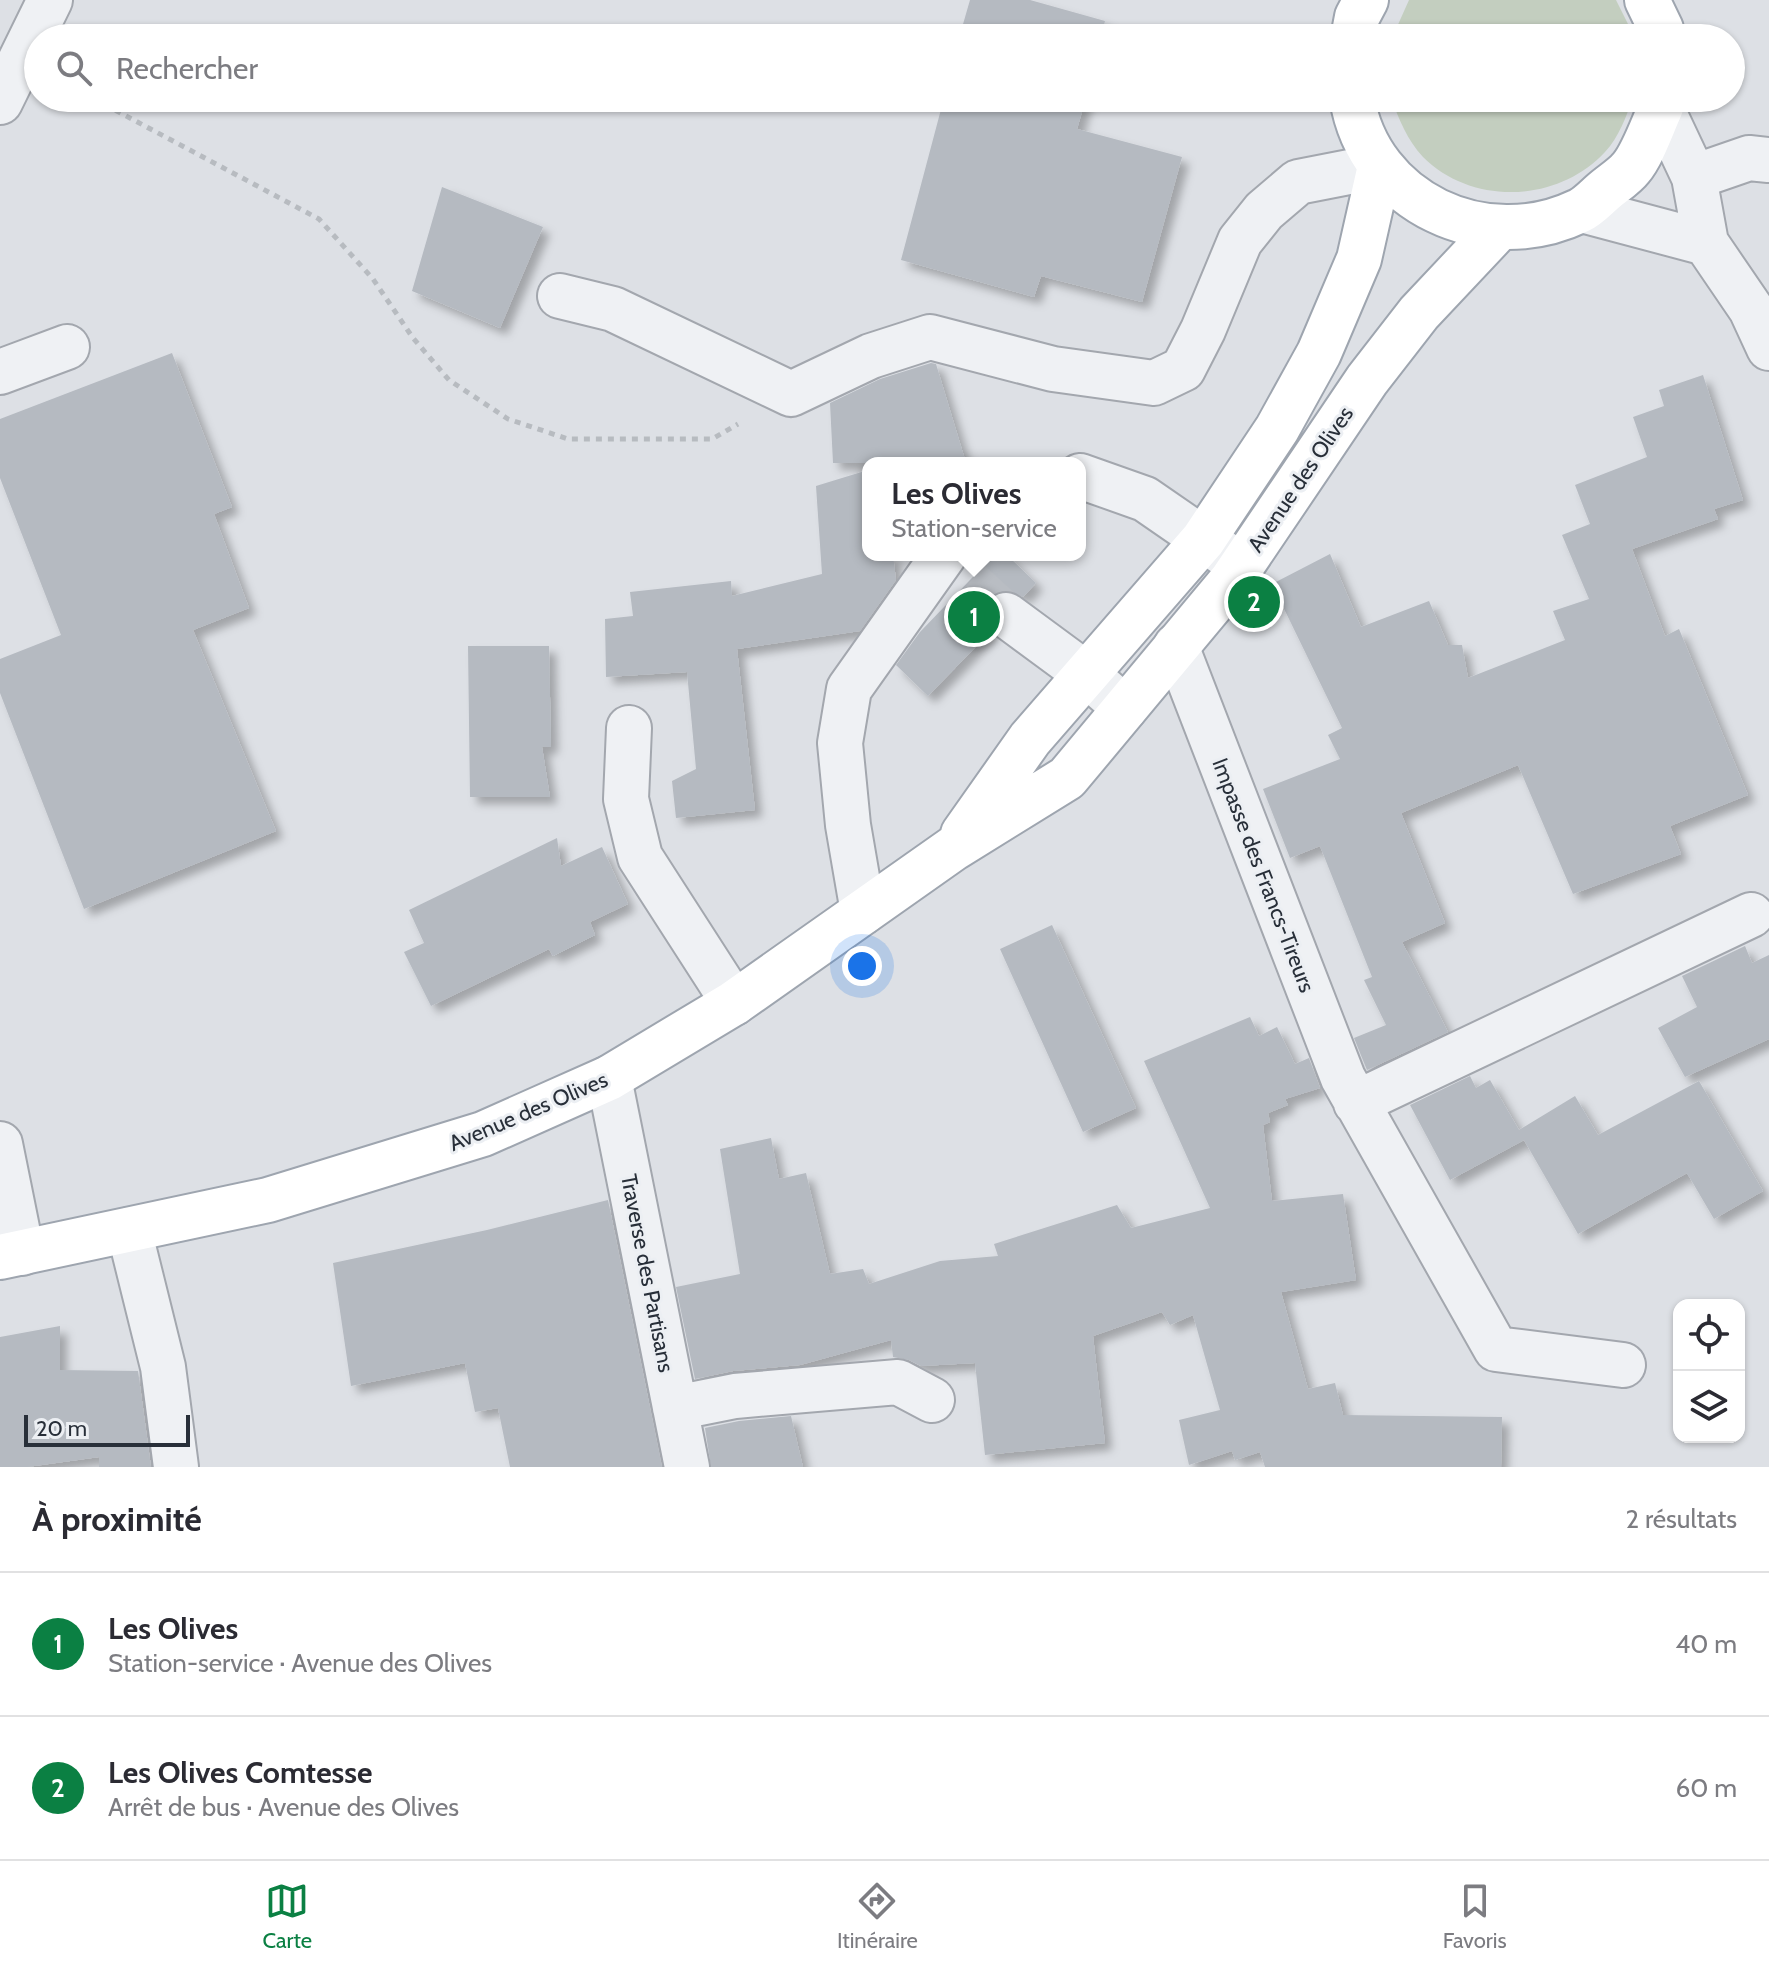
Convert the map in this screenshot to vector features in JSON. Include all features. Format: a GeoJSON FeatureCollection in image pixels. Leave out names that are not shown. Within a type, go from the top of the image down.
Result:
{"type":"FeatureCollection","features":[{"type":"Feature","properties":{"kind":"main road"},"geometry":{"type":"LineString","coordinates":[[1356,24],[1366,0]]}},
{"type":"Feature","properties":{"kind":"main road"},"geometry":{"type":"LineString","coordinates":[[1355,112],[1380,166],[1413,199],[1454,220],[1499,228],[1542,225],[1582,210],[1633,167],[1658,112]]}},
{"type":"Feature","properties":{"kind":"main road","name":"Avenue des Olives"},"geometry":{"type":"LineString","coordinates":[[954,848],[1030,739],[1203,540],[1277,429],[1319,353],[1359,259],[1380,166]]}},
{"type":"Feature","properties":{"kind":"main road","name":"Avenue des Olives"},"geometry":{"type":"LineString","coordinates":[[11,1255],[268,1200],[483,1134],[609,1078],[734,1003],[954,848],[1067,778],[1242,566],[1367,380],[1419,313],[1499,228]]}},
{"type":"Feature","properties":{"kind":"street"},"geometry":{"type":"LineString","coordinates":[[38,24],[50,0]]}},
{"type":"Feature","properties":{"kind":"street"},"geometry":{"type":"LineString","coordinates":[[0,102],[24,53]]}},
{"type":"Feature","properties":{"kind":"street"},"geometry":{"type":"LineString","coordinates":[[1666,112],[1694,177],[1706,243],[1751,309],[1769,348]]}},
{"type":"Feature","properties":{"kind":"street"},"geometry":{"type":"LineString","coordinates":[[1694,177],[1749,158],[1769,160]]}},
{"type":"Feature","properties":{"kind":"street"},"geometry":{"type":"LineString","coordinates":[[560,296],[613,309],[791,394],[871,356],[930,337],[1053,369],[1154,383],[1183,369],[1203,330],[1240,241],[1264,211],[1298,182],[1380,166]]}},
{"type":"Feature","properties":{"kind":"street"},"geometry":{"type":"LineString","coordinates":[[1582,210],[1706,243]]}},
{"type":"Feature","properties":{"kind":"street"},"geometry":{"type":"LineString","coordinates":[[0,372],[67,347]]}},
{"type":"Feature","properties":{"kind":"street"},"geometry":{"type":"LineString","coordinates":[[1086,478],[1145,499],[1242,566]]}},
{"type":"Feature","properties":{"kind":"street"},"geometry":{"type":"LineString","coordinates":[[863,912],[848,825],[840,743],[849,689],[953,564]]}},
{"type":"Feature","properties":{"kind":"street"},"geometry":{"type":"LineString","coordinates":[[1006,615],[1086,674],[1125,708]]}},
{"type":"Feature","properties":{"kind":"street","name":"Impasse des Francs-Tireurs"},"geometry":{"type":"LineString","coordinates":[[1176,646],[1343,1078],[1496,1349],[1623,1365]]}},
{"type":"Feature","properties":{"kind":"street"},"geometry":{"type":"LineString","coordinates":[[629,728],[626,799],[640,857],[734,1003]]}},
{"type":"Feature","properties":{"kind":"street"},"geometry":{"type":"LineString","coordinates":[[1356,1103],[1751,915]]}},
{"type":"Feature","properties":{"kind":"street","name":"Traverse des Partisans"},"geometry":{"type":"LineString","coordinates":[[609,1078],[687,1467]]}},
{"type":"Feature","properties":{"kind":"street"},"geometry":{"type":"LineString","coordinates":[[0,1144],[11,1255]]}},
{"type":"Feature","properties":{"kind":"street"},"geometry":{"type":"LineString","coordinates":[[129,1230],[163,1367],[176,1467]]}},
{"type":"Feature","properties":{"kind":"street"},"geometry":{"type":"LineString","coordinates":[[675,1408],[735,1396],[898,1382],[932,1400]]}},
{"type":"Feature","properties":{"kind":"path"},"geometry":{"type":"LineString","coordinates":[[119,112],[319,219],[373,279],[413,338],[449,380],[508,419],[568,439],[712,439],[791,394]]}},
{"type":"Feature","properties":{"kind":"green space"},"geometry":{"type":"Polygon","coordinates":[[[1409,0],[1616,0],[1628,24],[1398,24],[1409,0]]]}},
{"type":"Feature","properties":{"kind":"green space"},"geometry":{"type":"Polygon","coordinates":[[[1396,112],[1628,112],[1614,140],[1586,169],[1540,189],[1515,192],[1466,184],[1443,173],[1412,144],[1396,112]]]}},
{"type":"Feature","properties":{"kind":"building"},"geometry":{"type":"Polygon","coordinates":[[[970,0],[1030,0],[1105,21],[1104,24],[963,24],[970,0]]]}},
{"type":"Feature","properties":{"kind":"building"},"geometry":{"type":"Polygon","coordinates":[[[940,112],[1082,112],[1077,129],[1182,157],[1142,302],[1041,276],[1034,297],[901,260],[940,112]]]}},
{"type":"Feature","properties":{"kind":"building"},"geometry":{"type":"Polygon","coordinates":[[[442,187],[543,227],[500,328],[412,291],[442,187]]]}},
{"type":"Feature","properties":{"kind":"building"},"geometry":{"type":"Polygon","coordinates":[[[172,353],[232,507],[214,514],[249,608],[193,630],[276,831],[84,909],[0,693],[0,659],[61,635],[0,478],[0,419],[172,353]]]}},
{"type":"Feature","properties":{"kind":"building"},"geometry":{"type":"Polygon","coordinates":[[[936,364],[964,457],[862,457],[862,463],[833,463],[830,403],[880,379],[936,364]]]}},
{"type":"Feature","properties":{"kind":"building"},"geometry":{"type":"Polygon","coordinates":[[[1703,375],[1743,500],[1714,509],[1718,519],[1632,549],[1665,636],[1679,629],[1748,795],[1670,826],[1681,854],[1573,894],[1518,765],[1401,813],[1445,923],[1402,942],[1448,1032],[1367,1070],[1354,1038],[1386,1025],[1364,980],[1372,977],[1320,846],[1290,858],[1263,789],[1340,759],[1328,735],[1342,728],[1272,584],[1330,554],[1361,627],[1429,601],[1448,645],[1462,645],[1468,678],[1565,640],[1553,611],[1589,599],[1562,535],[1590,524],[1575,485],[1647,457],[1633,417],[1664,406],[1659,390],[1703,375]]]}},
{"type":"Feature","properties":{"kind":"building"},"geometry":{"type":"Polygon","coordinates":[[[862,472],[862,561],[894,561],[896,580],[860,631],[737,649],[755,810],[676,818],[672,781],[696,769],[687,672],[606,677],[605,619],[633,616],[630,592],[731,581],[732,596],[822,574],[816,486],[862,472]]]}},
{"type":"Feature","properties":{"kind":"building"},"geometry":{"type":"Polygon","coordinates":[[[988,561],[1013,561],[1036,583],[1023,597],[1008,590],[997,592],[986,600],[981,613],[989,633],[928,696],[896,665],[920,632],[988,561]]]}},
{"type":"Feature","properties":{"kind":"building"},"geometry":{"type":"Polygon","coordinates":[[[468,646],[549,646],[551,747],[542,747],[550,797],[470,797],[468,646]]]}},
{"type":"Feature","properties":{"kind":"building"},"geometry":{"type":"Polygon","coordinates":[[[557,838],[561,866],[602,847],[628,904],[590,922],[595,935],[553,956],[549,949],[431,1006],[404,952],[424,943],[409,910],[557,838]]]}},
{"type":"Feature","properties":{"kind":"building"},"geometry":{"type":"Polygon","coordinates":[[[1052,925],[1136,1108],[1083,1132],[1000,949],[1052,925]]]}},
{"type":"Feature","properties":{"kind":"building"},"geometry":{"type":"Polygon","coordinates":[[[1745,946],[1752,963],[1769,955],[1769,1039],[1685,1077],[1658,1028],[1697,1007],[1682,976],[1745,946]]]}},
{"type":"Feature","properties":{"kind":"building"},"geometry":{"type":"Polygon","coordinates":[[[1250,1017],[1259,1036],[1277,1027],[1295,1064],[1309,1058],[1320,1088],[1285,1099],[1288,1105],[1268,1113],[1270,1122],[1263,1125],[1272,1201],[1343,1194],[1356,1280],[1281,1292],[1308,1389],[1335,1383],[1343,1415],[1502,1417],[1501,1467],[1265,1467],[1260,1452],[1235,1460],[1232,1451],[1189,1465],[1179,1420],[1220,1410],[1193,1315],[1170,1325],[1162,1312],[1093,1336],[1105,1443],[985,1455],[975,1363],[921,1366],[893,1357],[891,1340],[800,1365],[733,1371],[695,1379],[676,1287],[740,1274],[720,1149],[771,1138],[779,1179],[806,1173],[830,1274],[863,1269],[869,1284],[940,1261],[998,1256],[994,1244],[1117,1205],[1131,1228],[1210,1208],[1144,1061],[1250,1017]]]}},
{"type":"Feature","properties":{"kind":"building"},"geometry":{"type":"Polygon","coordinates":[[[1470,1076],[1476,1088],[1490,1080],[1519,1130],[1575,1096],[1598,1135],[1699,1081],[1763,1191],[1714,1219],[1687,1173],[1578,1234],[1524,1140],[1450,1180],[1410,1105],[1470,1076]]]}},
{"type":"Feature","properties":{"kind":"building"},"geometry":{"type":"Polygon","coordinates":[[[608,1200],[662,1467],[510,1467],[498,1408],[475,1412],[465,1363],[351,1386],[333,1263],[608,1200]]]}},
{"type":"Feature","properties":{"kind":"building"},"geometry":{"type":"Polygon","coordinates":[[[60,1326],[60,1370],[138,1371],[151,1467],[99,1467],[99,1457],[27,1467],[0,1467],[0,1337],[60,1326]]]}},
{"type":"Feature","properties":{"kind":"building"},"geometry":{"type":"Polygon","coordinates":[[[791,1416],[803,1467],[711,1467],[705,1428],[791,1416]]]}},
{"type":"Feature","properties":{"kind":"tunnel"},"geometry":{"type":"LineString","coordinates":[[970,582],[1006,615]]}},
{"type":"Feature","properties":{"kind":"place","name":"Les Olives Comtesse"},"geometry":{"type":"Point","coordinates":[1254,602]}},
{"type":"Feature","properties":{"kind":"place","name":"Les Olives"},"geometry":{"type":"Point","coordinates":[974,617]}}]}
